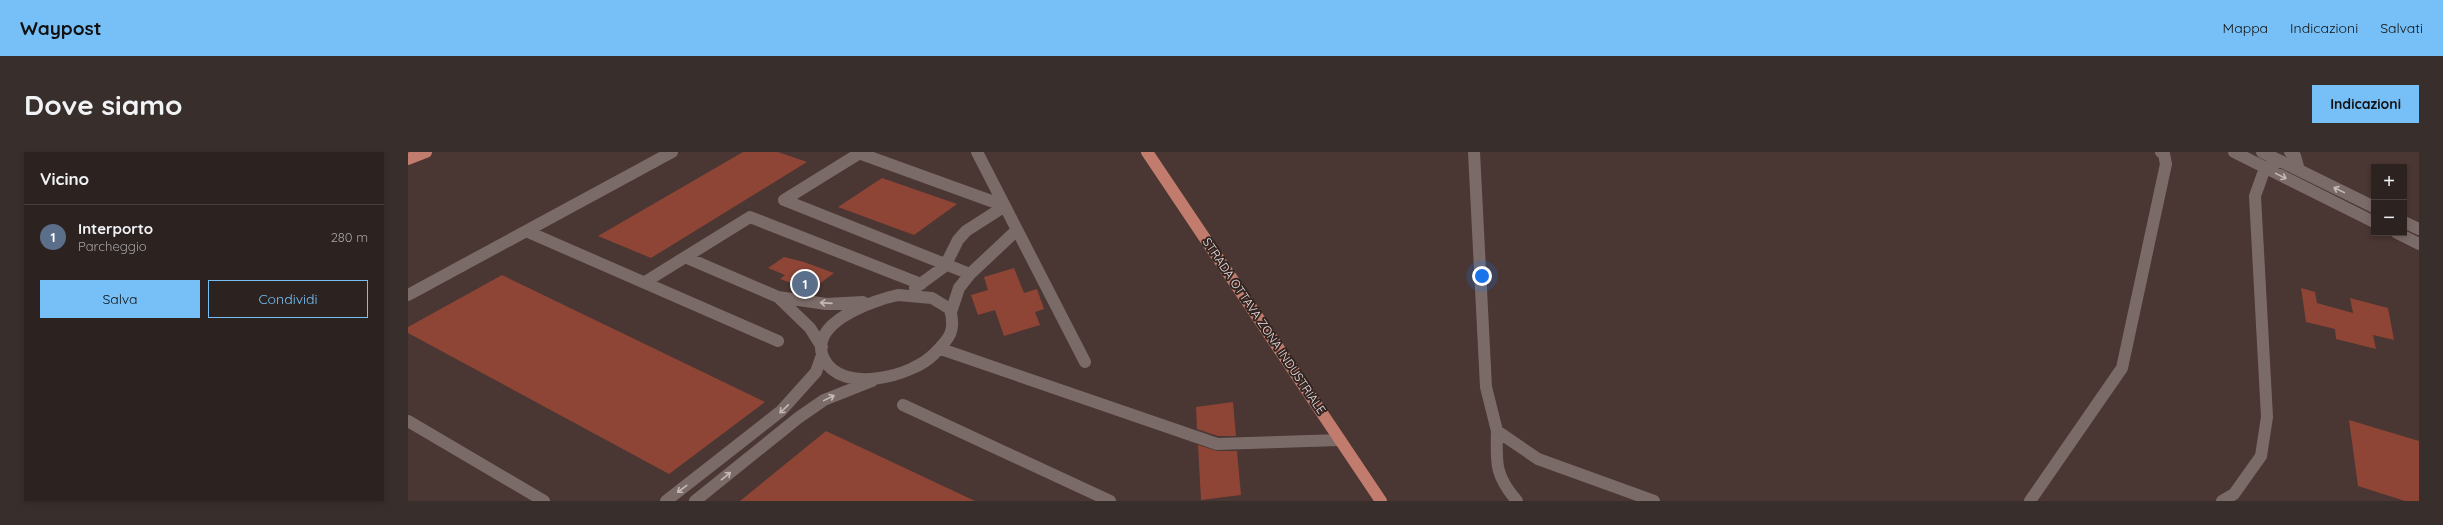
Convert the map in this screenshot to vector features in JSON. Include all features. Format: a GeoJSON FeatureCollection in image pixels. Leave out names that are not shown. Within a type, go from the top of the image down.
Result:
{"type":"FeatureCollection","features":[{"type":"Feature","properties":{"kind":"main road"},"geometry":{"type":"LineString","coordinates":[[408,159],[426,152]]}},
{"type":"Feature","properties":{"kind":"main road","name":"STRADA OTTAVA ZONA INDUSTRIALE"},"geometry":{"type":"LineString","coordinates":[[1147,152],[1381,501]]}},
{"type":"Feature","properties":{"kind":"street"},"geometry":{"type":"LineString","coordinates":[[408,295],[672,152]]}},
{"type":"Feature","properties":{"kind":"street"},"geometry":{"type":"LineString","coordinates":[[977,152],[1085,362]]}},
{"type":"Feature","properties":{"kind":"street"},"geometry":{"type":"LineString","coordinates":[[1474,152],[1486,387],[1497,431],[1496,472],[1503,486],[1517,501]]}},
{"type":"Feature","properties":{"kind":"street"},"geometry":{"type":"LineString","coordinates":[[2030,501],[2122,368],[2166,164],[2164,154],[2161,152]]}},
{"type":"Feature","properties":{"kind":"street"},"geometry":{"type":"LineString","coordinates":[[2234,152],[2371,221]]}},
{"type":"Feature","properties":{"kind":"street"},"geometry":{"type":"LineString","coordinates":[[2262,152],[2371,206]]}},
{"type":"Feature","properties":{"kind":"street"},"geometry":{"type":"LineString","coordinates":[[2290,152],[2295,156],[2299,170]]}},
{"type":"Feature","properties":{"kind":"street"},"geometry":{"type":"LineString","coordinates":[[970,274],[784,200],[858,153],[1005,206]]}},
{"type":"Feature","properties":{"kind":"street"},"geometry":{"type":"LineString","coordinates":[[2222,501],[2234,494],[2261,456],[2267,417],[2255,196],[2265,168],[2281,161]]}},
{"type":"Feature","properties":{"kind":"street"},"geometry":{"type":"LineString","coordinates":[[685,257],[778,297],[849,304],[878,300],[898,295],[921,284],[946,265],[951,251],[962,235],[985,216],[1005,206]]}},
{"type":"Feature","properties":{"kind":"street"},"geometry":{"type":"LineString","coordinates":[[645,282],[750,217],[921,284]]}},
{"type":"Feature","properties":{"kind":"street"},"geometry":{"type":"LineString","coordinates":[[2407,223],[2419,229]]}},
{"type":"Feature","properties":{"kind":"street"},"geometry":{"type":"LineString","coordinates":[[696,501],[798,418],[824,400],[881,378],[904,372],[924,362],[941,349],[951,336],[954,322],[952,312],[959,288],[970,274],[1017,230]]}},
{"type":"Feature","properties":{"kind":"street"},"geometry":{"type":"LineString","coordinates":[[526,231],[778,341]]}},
{"type":"Feature","properties":{"kind":"street"},"geometry":{"type":"LineString","coordinates":[[2403,236],[2419,244]]}},
{"type":"Feature","properties":{"kind":"street"},"geometry":{"type":"LineString","coordinates":[[898,295],[916,295],[931,298],[944,303],[952,312]]}},
{"type":"Feature","properties":{"kind":"street"},"geometry":{"type":"LineString","coordinates":[[778,297],[810,328],[822,351],[828,367],[841,375],[859,379],[881,378]]}},
{"type":"Feature","properties":{"kind":"street"},"geometry":{"type":"LineString","coordinates":[[666,501],[781,411],[803,389],[816,372],[826,335],[835,324],[862,306],[878,300]]}},
{"type":"Feature","properties":{"kind":"street"},"geometry":{"type":"LineString","coordinates":[[941,349],[1218,444],[1340,440]]}},
{"type":"Feature","properties":{"kind":"street"},"geometry":{"type":"LineString","coordinates":[[903,405],[1110,501]]}},
{"type":"Feature","properties":{"kind":"street"},"geometry":{"type":"LineString","coordinates":[[408,421],[544,501]]}},
{"type":"Feature","properties":{"kind":"street"},"geometry":{"type":"LineString","coordinates":[[1497,431],[1538,459],[1654,501]]}},
{"type":"Feature","properties":{"kind":"shaded area"},"geometry":{"type":"Polygon","coordinates":[[[408,152],[2419,152],[2419,501],[408,501],[408,152]]]}},
{"type":"Feature","properties":{"kind":"building"},"geometry":{"type":"Polygon","coordinates":[[[743,152],[778,152],[807,162],[651,258],[598,236],[743,152]]]}},
{"type":"Feature","properties":{"kind":"building"},"geometry":{"type":"Polygon","coordinates":[[[882,178],[957,204],[914,235],[838,207],[882,178]]]}},
{"type":"Feature","properties":{"kind":"building"},"geometry":{"type":"Polygon","coordinates":[[[784,257],[804,262],[834,273],[811,290],[780,279],[785,275],[768,268],[784,257]]]}},
{"type":"Feature","properties":{"kind":"building"},"geometry":{"type":"Polygon","coordinates":[[[1014,268],[1024,293],[1037,289],[1044,309],[1035,312],[1040,325],[1004,336],[995,310],[978,315],[971,295],[988,290],[984,277],[1014,268]]]}},
{"type":"Feature","properties":{"kind":"building"},"geometry":{"type":"Polygon","coordinates":[[[502,275],[765,402],[669,474],[408,333],[408,327],[502,275]]]}},
{"type":"Feature","properties":{"kind":"building"},"geometry":{"type":"Polygon","coordinates":[[[2301,288],[2315,292],[2317,303],[2353,313],[2350,298],[2388,308],[2394,340],[2373,335],[2376,349],[2336,339],[2335,329],[2306,322],[2301,288]]]}},
{"type":"Feature","properties":{"kind":"building"},"geometry":{"type":"Polygon","coordinates":[[[1233,402],[1236,436],[1218,436],[1197,429],[1196,407],[1233,402]]]}},
{"type":"Feature","properties":{"kind":"building"},"geometry":{"type":"Polygon","coordinates":[[[2349,420],[2419,441],[2419,501],[2405,501],[2358,486],[2349,420]]]}},
{"type":"Feature","properties":{"kind":"building"},"geometry":{"type":"Polygon","coordinates":[[[826,431],[975,501],[740,501],[826,431]]]}},
{"type":"Feature","properties":{"kind":"building"},"geometry":{"type":"Polygon","coordinates":[[[1198,445],[1217,451],[1237,451],[1241,495],[1201,500],[1198,445]]]}},
{"type":"Feature","properties":{"kind":"place","name":"Interporto"},"geometry":{"type":"Point","coordinates":[805,284]}}]}
